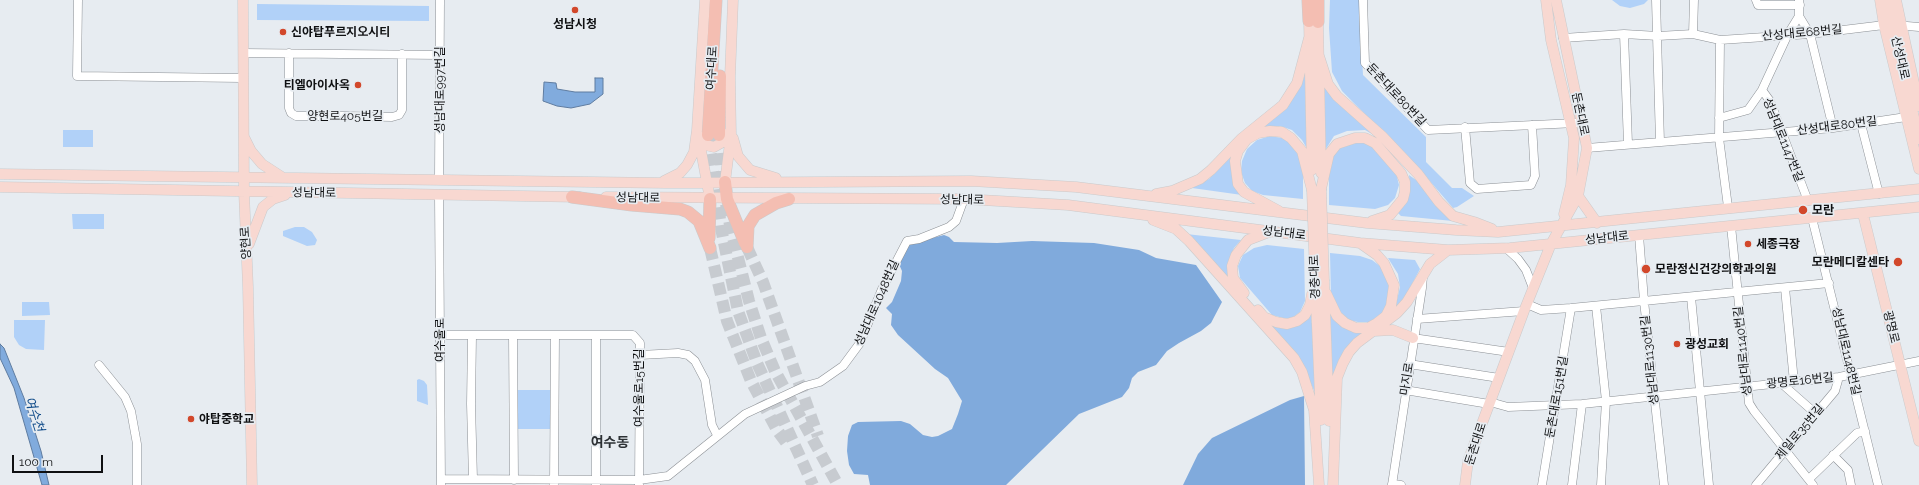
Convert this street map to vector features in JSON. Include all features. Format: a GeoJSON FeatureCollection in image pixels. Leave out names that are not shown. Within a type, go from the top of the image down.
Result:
{"type":"FeatureCollection","features":[{"type":"Feature","properties":{"kind":"highway","name":"여수대로"},"geometry":{"type":"LineString","coordinates":[[716,0],[714,135],[719,90],[724,0]]}},
{"type":"Feature","properties":{"kind":"highway"},"geometry":{"type":"LineString","coordinates":[[1308,0],[1314,21]]}},
{"type":"Feature","properties":{"kind":"highway"},"geometry":{"type":"LineString","coordinates":[[1314,21],[1318,0]]}},
{"type":"Feature","properties":{"kind":"highway"},"geometry":{"type":"LineString","coordinates":[[725,182],[727,199],[747,247],[748,226],[755,215],[765,208],[789,199]]}},
{"type":"Feature","properties":{"kind":"highway"},"geometry":{"type":"LineString","coordinates":[[572,197],[632,205],[680,209],[688,212],[699,221],[710,248],[710,199]]}},
{"type":"Feature","properties":{"kind":"main road","name":"양현로"},"geometry":{"type":"LineString","coordinates":[[243,0],[243,176],[247,250],[252,485]]}},
{"type":"Feature","properties":{"kind":"main road"},"geometry":{"type":"LineString","coordinates":[[656,183],[675,177],[687,165],[694,152],[697,130],[705,0]]}},
{"type":"Feature","properties":{"kind":"main road"},"geometry":{"type":"LineString","coordinates":[[725,182],[731,126],[730,77],[733,0]]}},
{"type":"Feature","properties":{"kind":"main road","name":"둔촌대로"},"geometry":{"type":"LineString","coordinates":[[1546,0],[1551,40],[1571,123],[1574,153],[1571,185],[1561,225]]}},
{"type":"Feature","properties":{"kind":"main road","name":"둔촌대로"},"geometry":{"type":"LineString","coordinates":[[1465,485],[1468,461],[1525,308],[1551,244],[1578,196],[1587,148],[1583,123],[1563,38],[1556,0]]}},
{"type":"Feature","properties":{"kind":"main road"},"geometry":{"type":"LineString","coordinates":[[1880,0],[1884,25],[1919,169]]}},
{"type":"Feature","properties":{"kind":"main road","name":"산성대로"},"geometry":{"type":"LineString","coordinates":[[1888,0],[1901,31],[1919,106]]}},
{"type":"Feature","properties":{"kind":"main road","name":"산성대로"},"geometry":{"type":"LineString","coordinates":[[1896,0],[1919,139]]}},
{"type":"Feature","properties":{"kind":"main road"},"geometry":{"type":"LineString","coordinates":[[1902,0],[1901,31],[1919,75]]}},
{"type":"Feature","properties":{"kind":"main road","name":"경충대로"},"geometry":{"type":"LineString","coordinates":[[1314,21],[1310,38],[1317,190],[1323,485]]}},
{"type":"Feature","properties":{"kind":"main road","name":"경충대로"},"geometry":{"type":"LineString","coordinates":[[1314,21],[1319,56],[1317,190]]}},
{"type":"Feature","properties":{"kind":"main road"},"geometry":{"type":"LineString","coordinates":[[1148,196],[1172,191],[1200,179],[1216,166],[1241,139],[1283,105],[1297,83],[1310,38]]}},
{"type":"Feature","properties":{"kind":"main road"},"geometry":{"type":"LineString","coordinates":[[1319,56],[1328,84],[1337,96],[1382,136],[1418,174],[1439,202],[1453,216],[1474,222],[1498,232]]}},
{"type":"Feature","properties":{"kind":"main road"},"geometry":{"type":"LineString","coordinates":[[697,130],[701,140],[705,144],[714,147],[721,144],[725,140],[731,126]]}},
{"type":"Feature","properties":{"kind":"main road"},"geometry":{"type":"LineString","coordinates":[[731,126],[736,150],[744,164],[755,172],[787,182]]}},
{"type":"Feature","properties":{"kind":"main road"},"geometry":{"type":"LineString","coordinates":[[697,130],[710,199]]}},
{"type":"Feature","properties":{"kind":"main road"},"geometry":{"type":"LineString","coordinates":[[1284,214],[1244,192],[1238,184],[1235,161],[1238,151],[1247,139],[1258,133],[1270,131],[1282,132],[1291,138],[1302,151],[1317,190]]}},
{"type":"Feature","properties":{"kind":"main road"},"geometry":{"type":"LineString","coordinates":[[243,135],[251,151],[262,164],[282,177]]}},
{"type":"Feature","properties":{"kind":"main road"},"geometry":{"type":"LineString","coordinates":[[1317,190],[1329,154],[1337,144],[1355,138],[1365,138],[1375,143],[1401,173],[1405,182],[1405,191],[1403,199],[1390,215],[1367,223]]}},
{"type":"Feature","properties":{"kind":"main road","name":"성남대로"},"geometry":{"type":"LineString","coordinates":[[0,174],[243,176],[656,183],[971,181],[1076,187],[1284,214],[1367,223],[1498,232],[1561,225],[1597,223],[1728,207],[1808,201],[1919,189]]}},
{"type":"Feature","properties":{"kind":"main road","name":"성남대로"},"geometry":{"type":"LineString","coordinates":[[0,188],[710,199],[964,199],[1068,205],[1360,243],[1448,250],[1506,248],[1551,244],[1863,214],[1919,207]]}},
{"type":"Feature","properties":{"kind":"main road"},"geometry":{"type":"LineString","coordinates":[[247,250],[263,207],[273,199],[292,193]]}},
{"type":"Feature","properties":{"kind":"main road"},"geometry":{"type":"LineString","coordinates":[[1578,196],[1597,223]]}},
{"type":"Feature","properties":{"kind":"main road"},"geometry":{"type":"LineString","coordinates":[[1131,212],[1163,223],[1176,230],[1189,241],[1294,358],[1302,372],[1314,410],[1319,485]]}},
{"type":"Feature","properties":{"kind":"main road","name":"광명로"},"geometry":{"type":"LineString","coordinates":[[1863,214],[1919,441]]}},
{"type":"Feature","properties":{"kind":"main road"},"geometry":{"type":"LineString","coordinates":[[1269,232],[1248,240],[1236,255],[1232,266],[1233,278],[1237,286],[1264,317],[1276,322],[1287,324],[1297,321],[1305,315],[1319,280]]}},
{"type":"Feature","properties":{"kind":"main road"},"geometry":{"type":"LineString","coordinates":[[1319,280],[1337,316],[1345,323],[1356,328],[1368,328],[1377,324],[1386,316],[1394,296],[1394,285],[1392,279],[1384,263],[1377,255],[1360,243]]}},
{"type":"Feature","properties":{"kind":"main road"},"geometry":{"type":"LineString","coordinates":[[1333,485],[1337,378],[1349,352],[1372,331],[1397,313],[1407,302],[1430,264],[1448,250]]}},
{"type":"Feature","properties":{"kind":"main road","name":"경충대로"},"geometry":{"type":"LineString","coordinates":[[1319,280],[1333,485]]}},
{"type":"Feature","properties":{"kind":"main road"},"geometry":{"type":"LineString","coordinates":[[1372,331],[1393,330],[1413,338]]}},
{"type":"Feature","properties":{"kind":"street"},"geometry":{"type":"LineString","coordinates":[[78,0],[77,76],[242,78]]}},
{"type":"Feature","properties":{"kind":"street","name":"성남대로997번길"},"geometry":{"type":"LineString","coordinates":[[439,179],[440,0]]}},
{"type":"Feature","properties":{"kind":"street","name":"둔촌대로80번길"},"geometry":{"type":"LineString","coordinates":[[1363,0],[1365,63],[1428,130],[1465,127],[1583,123]]}},
{"type":"Feature","properties":{"kind":"street"},"geometry":{"type":"LineString","coordinates":[[1656,0],[1660,142]]}},
{"type":"Feature","properties":{"kind":"street"},"geometry":{"type":"LineString","coordinates":[[1693,34],[1694,0]]}},
{"type":"Feature","properties":{"kind":"street"},"geometry":{"type":"LineString","coordinates":[[1757,3],[1800,2],[1799,16],[1810,34],[1833,128]]}},
{"type":"Feature","properties":{"kind":"street","name":"성남대로1147번길"},"geometry":{"type":"LineString","coordinates":[[1799,16],[1788,34],[1762,90],[1770,101],[1808,201]]}},
{"type":"Feature","properties":{"kind":"street","name":"산성대로68번길"},"geometry":{"type":"LineString","coordinates":[[1563,38],[1624,34],[1658,36],[1693,34],[1720,40],[1788,34],[1810,34],[1884,25]]}},
{"type":"Feature","properties":{"kind":"street"},"geometry":{"type":"LineString","coordinates":[[1901,31],[1919,27]]}},
{"type":"Feature","properties":{"kind":"street"},"geometry":{"type":"LineString","coordinates":[[1624,34],[1628,144]]}},
{"type":"Feature","properties":{"kind":"street"},"geometry":{"type":"LineString","coordinates":[[1720,40],[1719,138],[1728,207]]}},
{"type":"Feature","properties":{"kind":"street"},"geometry":{"type":"LineString","coordinates":[[243,53],[440,55]]}},
{"type":"Feature","properties":{"kind":"street","name":"양현로405번길"},"geometry":{"type":"LineString","coordinates":[[289,53],[289,108],[291,113],[296,116],[399,115],[402,110],[402,54]]}},
{"type":"Feature","properties":{"kind":"street"},"geometry":{"type":"LineString","coordinates":[[1719,118],[1748,110],[1762,90]]}},
{"type":"Feature","properties":{"kind":"street","name":"산성대로80번길"},"geometry":{"type":"LineString","coordinates":[[1587,148],[1782,133],[1833,128],[1906,117]]}},
{"type":"Feature","properties":{"kind":"street"},"geometry":{"type":"LineString","coordinates":[[1861,124],[1879,194]]}},
{"type":"Feature","properties":{"kind":"street"},"geometry":{"type":"LineString","coordinates":[[1465,127],[1470,183],[1477,189],[1531,185],[1535,176],[1532,125]]}},
{"type":"Feature","properties":{"kind":"street","name":"여수울로"},"geometry":{"type":"LineString","coordinates":[[439,195],[441,482]]}},
{"type":"Feature","properties":{"kind":"street","name":"성남대로1048번길"},"geometry":{"type":"LineString","coordinates":[[441,482],[473,479],[639,483],[668,476],[717,435],[745,414],[805,386],[820,382],[843,366],[860,343],[872,311],[888,276],[907,241],[919,239],[949,227],[956,222],[964,199]]}},
{"type":"Feature","properties":{"kind":"street","name":"성남대로1148번길"},"geometry":{"type":"LineString","coordinates":[[1812,218],[1830,283],[1878,485]]}},
{"type":"Feature","properties":{"kind":"street","name":"성남대로1140번길"},"geometry":{"type":"LineString","coordinates":[[1731,226],[1749,403],[1754,411],[1811,482],[1833,455],[1857,433],[1865,431]]}},
{"type":"Feature","properties":{"kind":"street","name":"성남대로1130번길"},"geometry":{"type":"LineString","coordinates":[[1639,235],[1644,301],[1664,485]]}},
{"type":"Feature","properties":{"kind":"street"},"geometry":{"type":"LineString","coordinates":[[1506,248],[1518,259],[1526,270],[1533,288]]}},
{"type":"Feature","properties":{"kind":"street","name":"마지로"},"geometry":{"type":"LineString","coordinates":[[1392,484],[1423,274]]}},
{"type":"Feature","properties":{"kind":"street"},"geometry":{"type":"LineString","coordinates":[[1417,319],[1525,308],[1541,310],[1596,306],[1830,283]]}},
{"type":"Feature","properties":{"kind":"street"},"geometry":{"type":"LineString","coordinates":[[1785,288],[1794,382]]}},
{"type":"Feature","properties":{"kind":"street"},"geometry":{"type":"LineString","coordinates":[[1691,297],[1709,485]]}},
{"type":"Feature","properties":{"kind":"street"},"geometry":{"type":"LineString","coordinates":[[1596,306],[1606,401],[1601,485]]}},
{"type":"Feature","properties":{"kind":"street","name":"둔촌대로151번길"},"geometry":{"type":"LineString","coordinates":[[1542,485],[1571,308]]}},
{"type":"Feature","properties":{"kind":"street","name":"여수울로15번길"},"geometry":{"type":"LineString","coordinates":[[440,335],[633,335],[640,343],[639,483]]}},
{"type":"Feature","properties":{"kind":"street"},"geometry":{"type":"LineString","coordinates":[[513,335],[514,480]]}},
{"type":"Feature","properties":{"kind":"street"},"geometry":{"type":"LineString","coordinates":[[554,482],[555,335]]}},
{"type":"Feature","properties":{"kind":"street"},"geometry":{"type":"LineString","coordinates":[[596,335],[596,482]]}},
{"type":"Feature","properties":{"kind":"street"},"geometry":{"type":"LineString","coordinates":[[472,336],[470,404],[473,479]]}},
{"type":"Feature","properties":{"kind":"street"},"geometry":{"type":"LineString","coordinates":[[1413,338],[1509,352]]}},
{"type":"Feature","properties":{"kind":"street"},"geometry":{"type":"LineString","coordinates":[[640,355],[678,353],[688,355],[695,361],[705,380],[712,425],[717,435]]}},
{"type":"Feature","properties":{"kind":"street"},"geometry":{"type":"LineString","coordinates":[[1900,365],[1919,361]]}},
{"type":"Feature","properties":{"kind":"street"},"geometry":{"type":"LineString","coordinates":[[1409,364],[1499,378]]}},
{"type":"Feature","properties":{"kind":"street"},"geometry":{"type":"LineString","coordinates":[[99,365],[124,397],[131,411],[138,444],[137,485]]}},
{"type":"Feature","properties":{"kind":"street","name":"광명로16번길"},"geometry":{"type":"LineString","coordinates":[[1490,403],[1508,407],[1582,404],[1654,395],[1839,377],[1900,365]]}},
{"type":"Feature","properties":{"kind":"street","name":"제일로35번길"},"geometry":{"type":"LineString","coordinates":[[1756,485],[1835,391],[1839,377]]}},
{"type":"Feature","properties":{"kind":"street"},"geometry":{"type":"LineString","coordinates":[[1781,383],[1815,413]]}},
{"type":"Feature","properties":{"kind":"street"},"geometry":{"type":"LineString","coordinates":[[1405,390],[1490,403]]}},
{"type":"Feature","properties":{"kind":"street"},"geometry":{"type":"LineString","coordinates":[[1572,485],[1582,404]]}},
{"type":"Feature","properties":{"kind":"street"},"geometry":{"type":"LineString","coordinates":[[1833,455],[1848,470],[1851,485]]}},
{"type":"Feature","properties":{"kind":"street"},"geometry":{"type":"LineString","coordinates":[[1763,476],[1768,485]]}},
{"type":"Feature","properties":{"kind":"street"},"geometry":{"type":"LineString","coordinates":[[1392,484],[1401,485]]}},
{"type":"Feature","properties":{"kind":"shaded area"},"geometry":{"type":"Polygon","coordinates":[[[1330,0],[1359,0],[1363,75],[1426,137],[1426,162],[1452,188],[1462,188],[1474,196],[1453,208],[1422,172],[1342,91],[1332,72],[1329,28],[1330,0]]]}},
{"type":"Feature","properties":{"kind":"shaded area"},"geometry":{"type":"Polygon","coordinates":[[[1612,0],[1648,0],[1644,4],[1630,8],[1620,6],[1612,0]]]}},
{"type":"Feature","properties":{"kind":"shaded area"},"geometry":{"type":"Polygon","coordinates":[[[257,4],[429,6],[429,21],[257,20],[257,4]]]}},
{"type":"Feature","properties":{"kind":"shaded area"},"geometry":{"type":"Polygon","coordinates":[[[1308,68],[1309,152],[1302,140],[1292,130],[1280,126],[1261,128],[1299,89],[1308,68]]]}},
{"type":"Feature","properties":{"kind":"shaded area"},"geometry":{"type":"Polygon","coordinates":[[[595,78],[603,78],[603,94],[590,104],[571,108],[557,106],[543,101],[544,82],[556,83],[557,89],[575,92],[595,92],[595,78]]]}},
{"type":"Feature","properties":{"kind":"shaded area"},"geometry":{"type":"Polygon","coordinates":[[[1323,79],[1379,138],[1365,130],[1347,131],[1334,136],[1324,152],[1323,79]]]}},
{"type":"Feature","properties":{"kind":"shaded area"},"geometry":{"type":"Polygon","coordinates":[[[63,130],[93,130],[93,147],[63,147],[63,130]]]}},
{"type":"Feature","properties":{"kind":"shaded area"},"geometry":{"type":"Polygon","coordinates":[[[1270,136],[1282,138],[1292,143],[1303,161],[1303,199],[1263,195],[1252,191],[1245,183],[1241,172],[1242,161],[1247,149],[1257,140],[1270,136]]]}},
{"type":"Feature","properties":{"kind":"shaded area"},"geometry":{"type":"Polygon","coordinates":[[[1360,140],[1371,143],[1396,173],[1399,185],[1395,198],[1388,205],[1375,209],[1329,205],[1329,171],[1333,155],[1340,148],[1360,140]]]}},
{"type":"Feature","properties":{"kind":"shaded area"},"geometry":{"type":"Polygon","coordinates":[[[1233,152],[1242,195],[1192,188],[1209,179],[1233,152]]]}},
{"type":"Feature","properties":{"kind":"shaded area"},"geometry":{"type":"Polygon","coordinates":[[[1409,175],[1423,185],[1453,221],[1401,216],[1398,213],[1406,203],[1410,187],[1409,175]]]}},
{"type":"Feature","properties":{"kind":"shaded area"},"geometry":{"type":"Polygon","coordinates":[[[72,214],[104,214],[104,229],[73,229],[72,214]]]}},
{"type":"Feature","properties":{"kind":"shaded area"},"geometry":{"type":"Polygon","coordinates":[[[295,227],[304,227],[312,232],[317,240],[315,245],[307,246],[283,236],[283,231],[295,227]]]}},
{"type":"Feature","properties":{"kind":"shaded area"},"geometry":{"type":"Polygon","coordinates":[[[1186,234],[1241,240],[1234,248],[1230,258],[1233,284],[1186,234]]]}},
{"type":"Feature","properties":{"kind":"shaded area"},"geometry":{"type":"Polygon","coordinates":[[[944,235],[949,237],[954,242],[997,243],[1032,241],[1094,243],[1139,250],[1156,258],[1196,265],[1222,302],[1211,323],[1201,331],[1167,351],[1156,365],[1138,372],[1132,378],[1129,388],[1122,397],[1079,414],[1006,485],[870,485],[868,475],[854,474],[849,465],[847,451],[848,436],[852,425],[858,422],[901,421],[910,424],[923,435],[932,437],[938,436],[952,429],[962,401],[948,378],[935,369],[898,335],[891,325],[892,314],[886,308],[892,302],[901,281],[902,271],[898,262],[905,248],[912,243],[944,235]]]}},
{"type":"Feature","properties":{"kind":"shaded area"},"geometry":{"type":"Polygon","coordinates":[[[1267,245],[1304,249],[1305,301],[1300,312],[1292,318],[1283,318],[1272,315],[1240,278],[1238,266],[1243,255],[1254,248],[1267,245]]]}},
{"type":"Feature","properties":{"kind":"shaded area"},"geometry":{"type":"Polygon","coordinates":[[[1330,253],[1360,256],[1372,260],[1380,266],[1388,278],[1389,287],[1385,311],[1380,318],[1369,322],[1348,320],[1338,309],[1331,296],[1330,253]]]}},
{"type":"Feature","properties":{"kind":"shaded area"},"geometry":{"type":"Polygon","coordinates":[[[1388,258],[1415,260],[1420,269],[1411,286],[1410,299],[1390,315],[1396,304],[1400,287],[1398,274],[1388,258]]]}},
{"type":"Feature","properties":{"kind":"shaded area"},"geometry":{"type":"Polygon","coordinates":[[[22,302],[49,302],[50,315],[22,316],[22,302]]]}},
{"type":"Feature","properties":{"kind":"shaded area"},"geometry":{"type":"Polygon","coordinates":[[[1328,308],[1334,319],[1373,329],[1332,379],[1328,308]]]}},
{"type":"Feature","properties":{"kind":"shaded area"},"geometry":{"type":"Polygon","coordinates":[[[1311,311],[1317,397],[1300,360],[1268,324],[1285,327],[1311,311]]]}},
{"type":"Feature","properties":{"kind":"shaded area"},"geometry":{"type":"Polygon","coordinates":[[[14,320],[45,320],[44,350],[26,349],[19,345],[14,337],[14,320]]]}},
{"type":"Feature","properties":{"kind":"shaded area"},"geometry":{"type":"Polygon","coordinates":[[[0,344],[4,348],[24,398],[41,451],[49,485],[42,485],[14,388],[0,358],[0,344]]]}},
{"type":"Feature","properties":{"kind":"shaded area"},"geometry":{"type":"Polygon","coordinates":[[[419,379],[424,381],[427,385],[428,405],[417,401],[417,380],[419,379]]]}},
{"type":"Feature","properties":{"kind":"shaded area"},"geometry":{"type":"Polygon","coordinates":[[[515,390],[552,390],[551,429],[515,429],[515,390]]]}},
{"type":"Feature","properties":{"kind":"shaded area"},"geometry":{"type":"Polygon","coordinates":[[[1304,396],[1305,485],[1183,485],[1198,454],[1212,438],[1290,400],[1304,396]]]}},
{"type":"Feature","properties":{"kind":"tunnel"},"geometry":{"type":"LineString","coordinates":[[719,135],[723,186]]}},
{"type":"Feature","properties":{"kind":"tunnel"},"geometry":{"type":"LineString","coordinates":[[708,136],[722,233],[738,311],[757,363],[813,485]]}},
{"type":"Feature","properties":{"kind":"tunnel"},"geometry":{"type":"LineString","coordinates":[[726,204],[749,301],[761,338],[775,371],[838,485]]}},
{"type":"Feature","properties":{"kind":"tunnel"},"geometry":{"type":"LineString","coordinates":[[747,247],[763,282],[818,436]]}},
{"type":"Feature","properties":{"kind":"tunnel"},"geometry":{"type":"LineString","coordinates":[[710,248],[727,321],[751,381],[777,430],[788,445]]}},
{"type":"Feature","properties":{"kind":"place","name":"성남시청"},"geometry":{"type":"Point","coordinates":[575,10]}},
{"type":"Feature","properties":{"kind":"place","name":"신야탑푸르지오시티"},"geometry":{"type":"Point","coordinates":[283,32]}},
{"type":"Feature","properties":{"kind":"place","name":"티엘아이사옥"},"geometry":{"type":"Point","coordinates":[358,85]}},
{"type":"Feature","properties":{"kind":"place","name":"모란"},"geometry":{"type":"Point","coordinates":[1803,210]}},
{"type":"Feature","properties":{"kind":"place","name":"세종극장"},"geometry":{"type":"Point","coordinates":[1748,244]}},
{"type":"Feature","properties":{"kind":"place","name":"모란메디칼센타"},"geometry":{"type":"Point","coordinates":[1898,262]}},
{"type":"Feature","properties":{"kind":"place","name":"모란정신건강의학과의원"},"geometry":{"type":"Point","coordinates":[1646,269]}},
{"type":"Feature","properties":{"kind":"place","name":"광성교회"},"geometry":{"type":"Point","coordinates":[1677,344]}},
{"type":"Feature","properties":{"kind":"place","name":"야탑중학교"},"geometry":{"type":"Point","coordinates":[191,419]}},
{"type":"Feature","properties":{"kind":"district","name":"여수동"},"geometry":{"type":"Point","coordinates":[610,443]}},
{"type":"Feature","properties":{"kind":"water label","name":"여수천"},"geometry":{"type":"Point","coordinates":[34,414]}}]}
